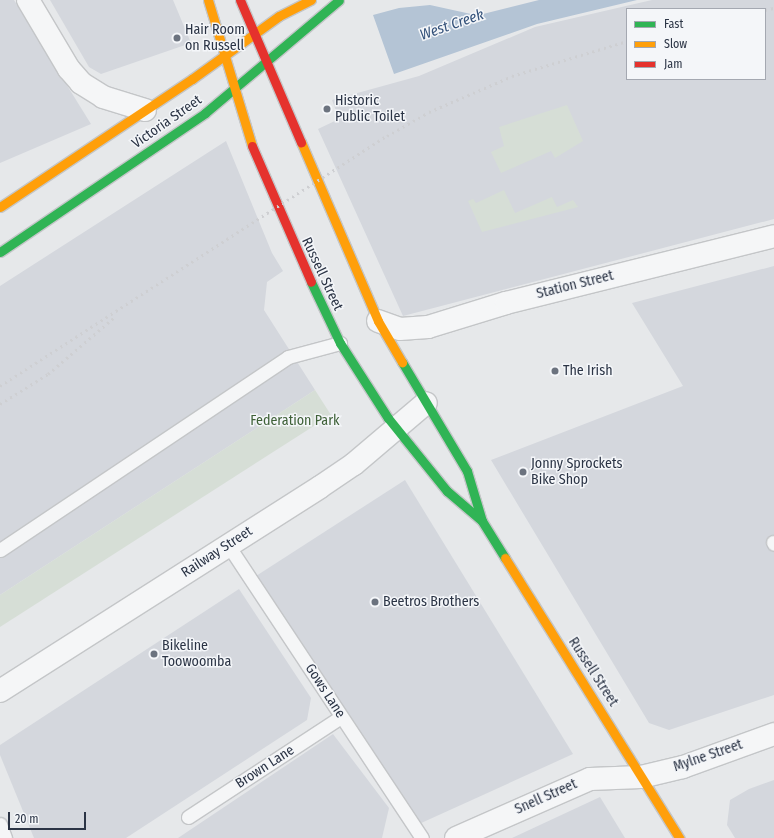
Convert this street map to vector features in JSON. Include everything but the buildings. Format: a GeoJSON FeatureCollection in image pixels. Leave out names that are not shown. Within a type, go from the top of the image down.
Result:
{"type":"FeatureCollection","features":[{"type":"Feature","properties":{"kind":"main road","name":"Russell Street"},"geometry":{"type":"LineString","coordinates":[[208,0],[222,58],[232,91],[276,207],[340,343],[397,429],[447,492],[482,521]]}},
{"type":"Feature","properties":{"kind":"main road","name":"Russell Street"},"geometry":{"type":"LineString","coordinates":[[240,0],[378,321],[467,471],[482,521],[679,838]]}},
{"type":"Feature","properties":{"kind":"main road","name":"Victoria Street"},"geometry":{"type":"LineString","coordinates":[[0,207],[222,58],[254,33],[294,6],[311,0]]}},
{"type":"Feature","properties":{"kind":"main road","name":"Victoria Street"},"geometry":{"type":"LineString","coordinates":[[0,252],[169,138],[232,91],[266,60],[339,0]]}},
{"type":"Feature","properties":{"kind":"street"},"geometry":{"type":"LineString","coordinates":[[28,0],[69,69],[81,83],[103,97],[145,110]]}},
{"type":"Feature","properties":{"kind":"street","name":"Station Street"},"geometry":{"type":"LineString","coordinates":[[378,321],[400,328],[428,327],[506,303],[774,236]]}},
{"type":"Feature","properties":{"kind":"street","name":"Railway Street"},"geometry":{"type":"LineString","coordinates":[[0,692],[326,483],[397,429],[426,403]]}},
{"type":"Feature","properties":{"kind":"street","name":"Mylne Street"},"geometry":{"type":"LineString","coordinates":[[641,777],[683,767],[774,734]]}},
{"type":"Feature","properties":{"kind":"street","name":"Snell Street"},"geometry":{"type":"LineString","coordinates":[[456,838],[590,778],[641,777]]}},
{"type":"Feature","properties":{"kind":"lane"},"geometry":{"type":"LineString","coordinates":[[0,550],[288,358],[340,343]]}},
{"type":"Feature","properties":{"kind":"lane","name":"Gows Lane"},"geometry":{"type":"LineString","coordinates":[[228,545],[422,838]]}},
{"type":"Feature","properties":{"kind":"lane","name":"Brown Lane"},"geometry":{"type":"LineString","coordinates":[[188,817],[341,717]]}},
{"type":"Feature","properties":{"kind":"lane"},"geometry":{"type":"LineString","coordinates":[[0,824],[6,838]]}},
{"type":"Feature","properties":{"kind":"shaded area"},"geometry":{"type":"Polygon","coordinates":[[[0,0],[14,0],[91,124],[0,163],[0,0]]]}},
{"type":"Feature","properties":{"kind":"shaded area"},"geometry":{"type":"Polygon","coordinates":[[[50,0],[173,0],[191,43],[101,74],[89,67],[50,0]]]}},
{"type":"Feature","properties":{"kind":"shaded area"},"geometry":{"type":"Polygon","coordinates":[[[652,0],[774,0],[774,219],[403,316],[318,129],[339,119],[332,100],[419,76],[535,27],[652,0]]]}},
{"type":"Feature","properties":{"kind":"shaded area"},"geometry":{"type":"Polygon","coordinates":[[[226,141],[272,253],[283,271],[267,282],[264,310],[315,390],[0,595],[0,286],[226,141]]]}},
{"type":"Feature","properties":{"kind":"shaded area"},"geometry":{"type":"Polygon","coordinates":[[[774,266],[774,695],[669,730],[649,723],[491,460],[683,386],[632,303],[774,266]]]}},
{"type":"Feature","properties":{"kind":"shaded area","name":"Beetros Brothers"},"geometry":{"type":"Polygon","coordinates":[[[405,480],[573,754],[419,824],[256,576],[405,480]]]}},
{"type":"Feature","properties":{"kind":"shaded area"},"geometry":{"type":"Polygon","coordinates":[[[239,589],[311,698],[307,720],[126,838],[34,838],[0,755],[0,745],[239,589]]]}},
{"type":"Feature","properties":{"kind":"shaded area"},"geometry":{"type":"Polygon","coordinates":[[[333,734],[389,808],[382,838],[178,838],[333,734]]]}},
{"type":"Feature","properties":{"kind":"shaded area"},"geometry":{"type":"Polygon","coordinates":[[[774,780],[774,838],[735,838],[727,825],[730,800],[749,789],[774,780]]]}},
{"type":"Feature","properties":{"kind":"shaded area"},"geometry":{"type":"Polygon","coordinates":[[[600,797],[625,838],[512,838],[600,797]]]}},
{"type":"Feature","properties":{"kind":"green space"},"geometry":{"type":"Polygon","coordinates":[[[567,105],[583,141],[555,158],[551,151],[501,173],[491,152],[504,146],[499,127],[567,105]]]}},
{"type":"Feature","properties":{"kind":"green space"},"geometry":{"type":"Polygon","coordinates":[[[504,190],[515,213],[552,197],[557,207],[573,200],[578,207],[482,232],[468,201],[473,199],[476,203],[504,190]]]}},
{"type":"Feature","properties":{"kind":"green space","name":"Federation Park"},"geometry":{"type":"Polygon","coordinates":[[[315,390],[331,415],[0,627],[0,595],[315,390]]]}},
{"type":"Feature","properties":{"kind":"water","name":"West Creek"},"geometry":{"type":"Polygon","coordinates":[[[539,0],[637,0],[537,24],[394,74],[373,15],[399,8],[430,5],[471,14],[483,14],[539,0]]]}},
{"type":"Feature","properties":{"kind":"railway"},"geometry":{"type":"LineString","coordinates":[[766,10],[774,8]]}},
{"type":"Feature","properties":{"kind":"railway"},"geometry":{"type":"LineString","coordinates":[[0,386],[387,136],[429,112],[512,76],[626,41]]}},
{"type":"Feature","properties":{"kind":"railway"},"geometry":{"type":"LineString","coordinates":[[0,404],[48,374],[116,316]]}},
{"type":"Feature","properties":{"kind":"traffic: fast"},"geometry":{"type":"LineString","coordinates":[[0,252],[205,113],[339,0]]}},
{"type":"Feature","properties":{"kind":"traffic: fast"},"geometry":{"type":"LineString","coordinates":[[311,282],[340,343],[388,418],[447,491],[482,521]]}},
{"type":"Feature","properties":{"kind":"traffic: fast"},"geometry":{"type":"LineString","coordinates":[[402,362],[467,471],[482,521],[505,558]]}},
{"type":"Feature","properties":{"kind":"traffic: slow"},"geometry":{"type":"LineString","coordinates":[[208,0],[252,146]]}},
{"type":"Feature","properties":{"kind":"traffic: slow"},"geometry":{"type":"LineString","coordinates":[[0,207],[192,79],[279,16],[311,0]]}},
{"type":"Feature","properties":{"kind":"traffic: slow"},"geometry":{"type":"LineString","coordinates":[[301,142],[378,321],[402,362]]}},
{"type":"Feature","properties":{"kind":"traffic: slow"},"geometry":{"type":"LineString","coordinates":[[505,558],[679,838]]}},
{"type":"Feature","properties":{"kind":"traffic: jam"},"geometry":{"type":"LineString","coordinates":[[240,0],[301,142]]}},
{"type":"Feature","properties":{"kind":"traffic: jam"},"geometry":{"type":"LineString","coordinates":[[252,146],[311,282]]}},
{"type":"Feature","properties":{"kind":"place","name":"Hair Room on Russell"},"geometry":{"type":"Point","coordinates":[177,38]}},
{"type":"Feature","properties":{"kind":"place","name":"Historic Public Toilet"},"geometry":{"type":"Point","coordinates":[327,109]}},
{"type":"Feature","properties":{"kind":"place","name":"The Irish"},"geometry":{"type":"Point","coordinates":[555,371]}},
{"type":"Feature","properties":{"kind":"place","name":"Jonny Sprockets Bike Shop"},"geometry":{"type":"Point","coordinates":[523,472]}},
{"type":"Feature","properties":{"kind":"place","name":"Beetros Brothers"},"geometry":{"type":"Point","coordinates":[375,602]}},
{"type":"Feature","properties":{"kind":"place","name":"Bikeline Toowoomba"},"geometry":{"type":"Point","coordinates":[154,654]}}]}
